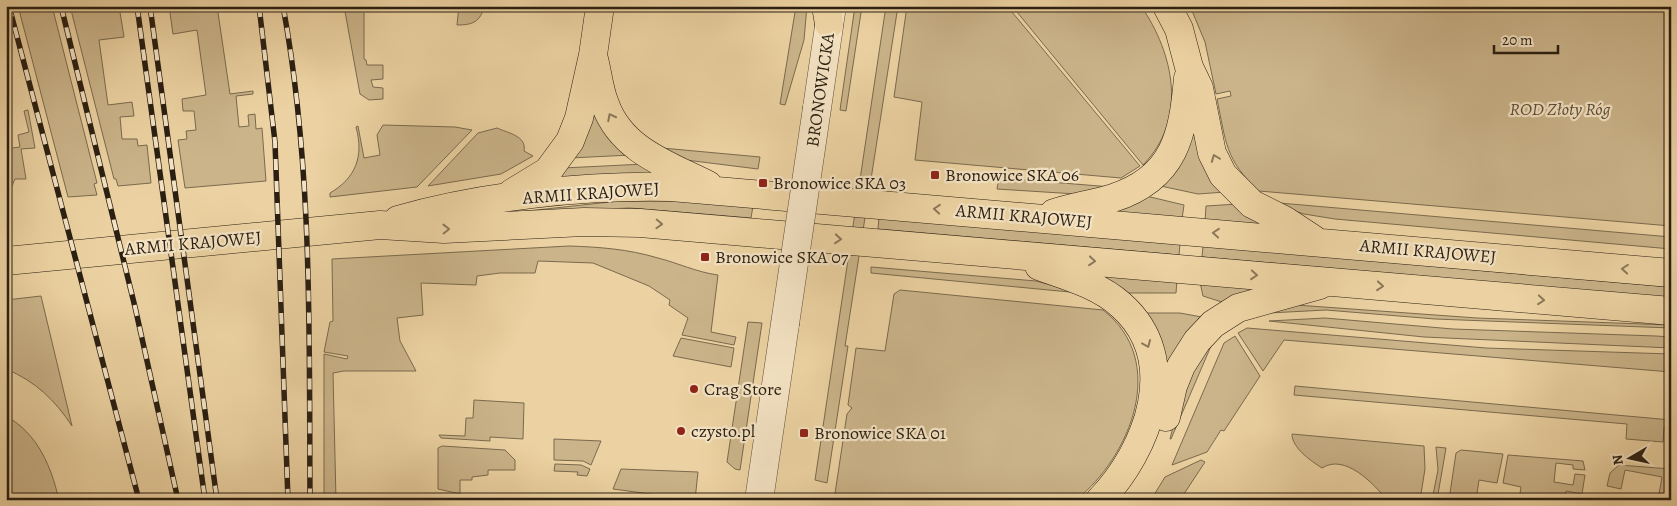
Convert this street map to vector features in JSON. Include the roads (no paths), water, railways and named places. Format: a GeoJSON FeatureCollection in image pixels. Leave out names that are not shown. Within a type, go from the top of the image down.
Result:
{"type":"FeatureCollection","features":[{"type":"Feature","properties":{"kind":"main road"},"geometry":{"type":"LineString","coordinates":[[494,200],[538,179],[564,152],[575,129],[593,55],[600,6]]}},
{"type":"Feature","properties":{"kind":"main road"},"geometry":{"type":"LineString","coordinates":[[1166,6],[1179,29],[1190,67],[1199,88],[1212,153],[1228,182],[1252,204],[1284,220],[1317,241]]}},
{"type":"Feature","properties":{"kind":"main road"},"geometry":{"type":"LineString","coordinates":[[593,55],[604,104],[615,126],[623,136],[657,160],[717,189]]}},
{"type":"Feature","properties":{"kind":"main road"},"geometry":{"type":"LineString","coordinates":[[1038,218],[1124,194],[1143,184],[1158,171],[1174,149],[1182,130],[1190,67]]}},
{"type":"Feature","properties":{"kind":"main road","name":"ARMII KRAJOWEJ"},"geometry":{"type":"LineString","coordinates":[[380,225],[440,208],[604,188],[717,189],[1671,273]]}},
{"type":"Feature","properties":{"kind":"main road","name":"ARMII KRAJOWEJ"},"geometry":{"type":"LineString","coordinates":[[6,261],[380,225],[444,229],[584,222],[670,224],[1671,311]]}},
{"type":"Feature","properties":{"kind":"main road"},"geometry":{"type":"LineString","coordinates":[[1008,254],[1088,284],[1109,296],[1131,316],[1149,348],[1154,364],[1155,382],[1146,426],[1128,465],[1100,500]]}},
{"type":"Feature","properties":{"kind":"main road"},"geometry":{"type":"LineString","coordinates":[[1125,500],[1138,483],[1154,454],[1178,371],[1206,330],[1238,308],[1286,297],[1331,282]]}},
{"type":"Feature","properties":{"kind":"street","name":"BRONOWICKA"},"geometry":{"type":"LineString","coordinates":[[759,500],[817,108],[829,12]]}},
{"type":"Feature","properties":{"kind":"railway"},"geometry":{"type":"LineString","coordinates":[[9,6],[139,500]]}},
{"type":"Feature","properties":{"kind":"railway"},"geometry":{"type":"LineString","coordinates":[[61,6],[135,307],[178,500]]}},
{"type":"Feature","properties":{"kind":"railway"},"geometry":{"type":"LineString","coordinates":[[137,6],[205,500]]}},
{"type":"Feature","properties":{"kind":"railway"},"geometry":{"type":"LineString","coordinates":[[150,6],[217,500]]}},
{"type":"Feature","properties":{"kind":"railway"},"geometry":{"type":"LineString","coordinates":[[259,6],[275,142],[288,500]]}},
{"type":"Feature","properties":{"kind":"railway"},"geometry":{"type":"LineString","coordinates":[[283,6],[293,67],[304,190],[309,314],[310,500]]}},
{"type":"Feature","properties":{"kind":"place","name":"Bronowice SKA 06"},"geometry":{"type":"Point","coordinates":[935,175]}},
{"type":"Feature","properties":{"kind":"place","name":"Bronowice SKA 03"},"geometry":{"type":"Point","coordinates":[763,183]}},
{"type":"Feature","properties":{"kind":"place","name":"Bronowice SKA 07"},"geometry":{"type":"Point","coordinates":[705,257]}},
{"type":"Feature","properties":{"kind":"place","name":"Crag Store"},"geometry":{"type":"Point","coordinates":[694,389]}},
{"type":"Feature","properties":{"kind":"place","name":"czysto.pl"},"geometry":{"type":"Point","coordinates":[681,431]}},
{"type":"Feature","properties":{"kind":"place","name":"Bronowice SKA 01"},"geometry":{"type":"Point","coordinates":[804,433]}},
{"type":"Feature","properties":{"kind":"park label","name":"ROD Złoty Róg"},"geometry":{"type":"Point","coordinates":[1560,109]}}]}
